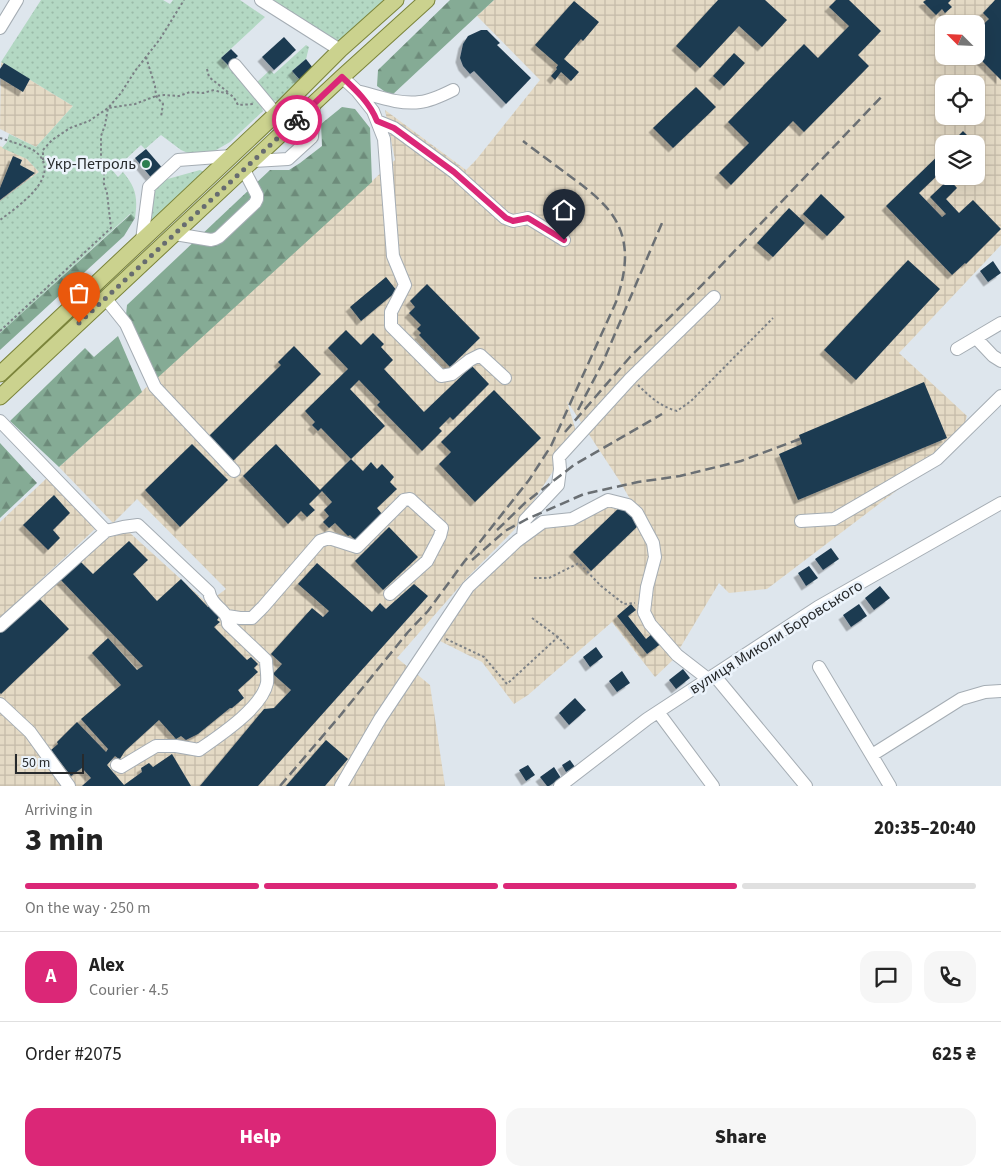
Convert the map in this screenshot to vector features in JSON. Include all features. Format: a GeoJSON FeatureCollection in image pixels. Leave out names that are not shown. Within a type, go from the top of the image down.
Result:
{"type":"FeatureCollection","features":[{"type":"Feature","properties":{"kind":"main road"},"geometry":{"type":"LineString","coordinates":[[0,374],[232,156],[340,50],[396,0]]}},
{"type":"Feature","properties":{"kind":"main road"},"geometry":{"type":"LineString","coordinates":[[0,397],[427,0]]}},
{"type":"Feature","properties":{"kind":"street"},"geometry":{"type":"LineString","coordinates":[[0,28],[17,0]]}},
{"type":"Feature","properties":{"kind":"street"},"geometry":{"type":"LineString","coordinates":[[261,0],[340,50]]}},
{"type":"Feature","properties":{"kind":"street"},"geometry":{"type":"LineString","coordinates":[[235,65],[276,114]]}},
{"type":"Feature","properties":{"kind":"street"},"geometry":{"type":"LineString","coordinates":[[342,77],[357,91],[373,111],[384,139],[393,256],[405,284],[391,312],[391,326],[440,376],[452,374],[480,355],[505,378]]}},
{"type":"Feature","properties":{"kind":"street"},"geometry":{"type":"LineString","coordinates":[[357,91],[395,100],[420,102],[453,90]]}},
{"type":"Feature","properties":{"kind":"street"},"geometry":{"type":"LineString","coordinates":[[175,234],[211,240],[219,237],[257,199],[249,165],[288,160],[312,138],[314,104]]}},
{"type":"Feature","properties":{"kind":"street"},"geometry":{"type":"LineString","coordinates":[[377,121],[394,128],[454,172],[506,218],[513,221],[528,218],[564,240]]}},
{"type":"Feature","properties":{"kind":"street"},"geometry":{"type":"LineString","coordinates":[[142,240],[149,187],[178,160],[232,156]]}},
{"type":"Feature","properties":{"kind":"street"},"geometry":{"type":"LineString","coordinates":[[524,536],[525,520],[558,485],[559,457],[632,378],[714,297]]}},
{"type":"Feature","properties":{"kind":"street"},"geometry":{"type":"LineString","coordinates":[[106,298],[126,324],[155,387],[234,471]]}},
{"type":"Feature","properties":{"kind":"street"},"geometry":{"type":"LineString","coordinates":[[957,348],[1001,323]]}},
{"type":"Feature","properties":{"kind":"street"},"geometry":{"type":"LineString","coordinates":[[976,338],[1001,362]]}},
{"type":"Feature","properties":{"kind":"street"},"geometry":{"type":"LineString","coordinates":[[801,522],[834,519],[937,459],[1001,396]]}},
{"type":"Feature","properties":{"kind":"street"},"geometry":{"type":"LineString","coordinates":[[0,422],[106,532]]}},
{"type":"Feature","properties":{"kind":"street"},"geometry":{"type":"LineString","coordinates":[[227,616],[252,618],[263,608],[320,541],[329,538],[356,547],[404,500],[410,499],[442,528],[440,536],[426,561],[390,594]]}},
{"type":"Feature","properties":{"kind":"street"},"geometry":{"type":"LineString","coordinates":[[341,786],[380,718],[468,587],[542,522],[572,519],[608,500],[628,505],[637,512],[652,542],[655,557],[647,587],[644,612],[650,624],[677,654],[711,677],[806,786]]}},
{"type":"Feature","properties":{"kind":"street","name":"вулиця Миколи Боровського"},"geometry":{"type":"LineString","coordinates":[[560,786],[658,712],[818,607],[1001,503]]}},
{"type":"Feature","properties":{"kind":"street"},"geometry":{"type":"LineString","coordinates":[[0,626],[106,532],[138,525],[209,592],[210,598],[227,616],[228,624],[266,660],[267,682],[263,695],[239,721],[199,750],[176,746],[156,746],[121,767],[118,765]]}},
{"type":"Feature","properties":{"kind":"street"},"geometry":{"type":"LineString","coordinates":[[819,667],[890,786]]}},
{"type":"Feature","properties":{"kind":"street"},"geometry":{"type":"LineString","coordinates":[[872,756],[961,699],[985,692],[1001,691]]}},
{"type":"Feature","properties":{"kind":"street"},"geometry":{"type":"LineString","coordinates":[[0,704],[30,732],[69,786]]}},
{"type":"Feature","properties":{"kind":"street"},"geometry":{"type":"LineString","coordinates":[[658,712],[713,786]]}},
{"type":"Feature","properties":{"kind":"path"},"geometry":{"type":"LineString","coordinates":[[0,220],[28,198],[40,184],[45,171],[43,150],[52,140],[70,128],[89,121],[108,108],[164,33],[184,0]]}},
{"type":"Feature","properties":{"kind":"path"},"geometry":{"type":"LineString","coordinates":[[146,57],[155,86],[156,96],[163,104],[161,117]]}},
{"type":"Feature","properties":{"kind":"path"},"geometry":{"type":"LineString","coordinates":[[207,69],[209,78],[230,94],[238,105],[251,105],[264,101]]}},
{"type":"Feature","properties":{"kind":"path"},"geometry":{"type":"LineString","coordinates":[[108,108],[135,104],[156,96],[179,96],[190,92],[203,93],[214,90],[230,94]]}},
{"type":"Feature","properties":{"kind":"path"},"geometry":{"type":"LineString","coordinates":[[0,331],[111,228],[107,192],[104,184],[104,168],[101,160],[102,136],[108,108]]}},
{"type":"Feature","properties":{"kind":"path"},"geometry":{"type":"LineString","coordinates":[[0,138],[35,151],[43,160]]}},
{"type":"Feature","properties":{"kind":"path"},"geometry":{"type":"LineString","coordinates":[[632,378],[646,393],[666,408],[677,411],[691,401],[774,318]]}},
{"type":"Feature","properties":{"kind":"path"},"geometry":{"type":"LineString","coordinates":[[534,578],[549,578],[579,563],[601,586],[624,604],[635,603],[645,605]]}},
{"type":"Feature","properties":{"kind":"path"},"geometry":{"type":"LineString","coordinates":[[532,618],[558,637],[570,649]]}},
{"type":"Feature","properties":{"kind":"path"},"geometry":{"type":"LineString","coordinates":[[437,634],[484,657],[507,684],[558,637]]}},
{"type":"Feature","properties":{"kind":"shaded area"},"geometry":{"type":"Polygon","coordinates":[[[494,0],[1001,0],[1001,245],[899,353],[967,416],[958,444],[767,589],[729,593],[719,583],[677,653],[647,609],[659,549],[619,480],[567,401],[577,435],[514,530],[466,579],[397,658],[430,685],[445,786],[0,786],[0,629],[102,539],[129,532],[207,603],[226,589],[137,499],[113,523],[59,467],[395,160],[385,110],[466,170],[540,80],[477,16],[494,0]]]}},
{"type":"Feature","properties":{"kind":"shaded area"},"geometry":{"type":"Polygon","coordinates":[[[1,62],[73,106],[36,147],[0,129],[1,62]]]}},
{"type":"Feature","properties":{"kind":"shaded area"},"geometry":{"type":"Polygon","coordinates":[[[0,146],[27,159],[39,172],[0,201],[0,146]]]}},
{"type":"Feature","properties":{"kind":"shaded area"},"geometry":{"type":"Polygon","coordinates":[[[48,477],[95,529],[0,618],[0,522],[48,477]]]}},
{"type":"Feature","properties":{"kind":"shaded area"},"geometry":{"type":"Polygon","coordinates":[[[610,503],[628,506],[651,544],[643,612],[676,657],[655,677],[612,622],[528,695],[514,704],[482,662],[438,640],[469,592],[525,541],[549,525],[610,503]]]}},
{"type":"Feature","properties":{"kind":"green space"},"geometry":{"type":"Polygon","coordinates":[[[41,0],[163,0],[170,4],[173,0],[240,0],[265,17],[221,58],[260,102],[263,111],[230,142],[211,153],[190,154],[181,150],[161,135],[145,149],[141,145],[113,171],[118,177],[123,172],[131,183],[136,198],[135,218],[130,214],[0,333],[0,201],[39,172],[27,159],[2,148],[7,142],[9,134],[36,147],[73,106],[1,62],[41,0]]]}},
{"type":"Feature","properties":{"kind":"green space"},"geometry":{"type":"Polygon","coordinates":[[[269,0],[386,0],[344,40],[337,40],[325,36],[269,0]]]}},
{"type":"Feature","properties":{"kind":"green space"},"geometry":{"type":"Polygon","coordinates":[[[450,0],[494,0],[391,96],[377,86],[378,70],[450,0]]]}},
{"type":"Feature","properties":{"kind":"green space"},"geometry":{"type":"Polygon","coordinates":[[[306,45],[309,47],[306,59],[292,71],[301,82],[277,101],[271,100],[256,83],[270,70],[274,74],[306,45]]]}},
{"type":"Feature","properties":{"kind":"green space"},"geometry":{"type":"Polygon","coordinates":[[[342,107],[355,109],[370,128],[372,182],[153,382],[126,315],[127,305],[270,170],[289,170],[322,146],[321,124],[342,107]]]}},
{"type":"Feature","properties":{"kind":"green space"},"geometry":{"type":"Polygon","coordinates":[[[200,170],[204,172],[149,224],[155,187],[164,180],[200,170]]]}},
{"type":"Feature","properties":{"kind":"green space"},"geometry":{"type":"Polygon","coordinates":[[[131,214],[135,218],[124,236],[0,350],[0,333],[131,214]]]}},
{"type":"Feature","properties":{"kind":"green space"},"geometry":{"type":"Polygon","coordinates":[[[118,336],[142,392],[59,467],[10,421],[85,348],[94,357],[118,336]]]}},
{"type":"Feature","properties":{"kind":"green space"},"geometry":{"type":"Polygon","coordinates":[[[0,443],[37,483],[0,518],[0,443]]]}},
{"type":"Feature","properties":{"kind":"building"},"geometry":{"type":"Polygon","coordinates":[[[718,0],[765,0],[787,20],[762,47],[739,26],[700,68],[676,46],[718,0]]]}},
{"type":"Feature","properties":{"kind":"building"},"geometry":{"type":"Polygon","coordinates":[[[836,0],[849,0],[881,31],[858,55],[869,66],[804,132],[793,121],[731,185],[719,173],[749,143],[728,122],[804,44],[818,58],[849,26],[829,7],[836,0]]]}},
{"type":"Feature","properties":{"kind":"building"},"geometry":{"type":"Polygon","coordinates":[[[926,0],[951,0],[948,3],[952,7],[945,13],[942,9],[936,15],[923,2],[926,0]]]}},
{"type":"Feature","properties":{"kind":"building"},"geometry":{"type":"Polygon","coordinates":[[[995,0],[1001,0],[1001,80],[985,64],[985,23],[989,19],[983,13],[995,0]]]}},
{"type":"Feature","properties":{"kind":"building"},"geometry":{"type":"Polygon","coordinates":[[[574,1],[599,22],[564,59],[579,72],[571,81],[561,72],[555,80],[551,76],[558,65],[535,45],[574,1]]]}},
{"type":"Feature","properties":{"kind":"building"},"geometry":{"type":"Polygon","coordinates":[[[481,30],[487,30],[500,43],[497,45],[531,78],[506,104],[474,71],[470,74],[463,66],[460,58],[463,44],[468,36],[481,30]]]}},
{"type":"Feature","properties":{"kind":"building"},"geometry":{"type":"Polygon","coordinates":[[[284,37],[296,50],[274,70],[262,57],[284,37]]]}},
{"type":"Feature","properties":{"kind":"building"},"geometry":{"type":"Polygon","coordinates":[[[231,49],[238,56],[228,65],[221,58],[231,49]]]}},
{"type":"Feature","properties":{"kind":"building"},"geometry":{"type":"Polygon","coordinates":[[[734,53],[745,63],[724,86],[713,76],[734,53]]]}},
{"type":"Feature","properties":{"kind":"building"},"geometry":{"type":"Polygon","coordinates":[[[306,59],[313,68],[300,80],[292,71],[306,59]]]}},
{"type":"Feature","properties":{"kind":"building"},"geometry":{"type":"Polygon","coordinates":[[[4,63],[30,79],[23,92],[0,78],[0,69],[4,63]]]}},
{"type":"Feature","properties":{"kind":"building"},"geometry":{"type":"Polygon","coordinates":[[[696,87],[716,107],[673,148],[653,128],[696,87]]]}},
{"type":"Feature","properties":{"kind":"building"},"geometry":{"type":"Polygon","coordinates":[[[963,131],[967,135],[959,135],[963,131]]]}},
{"type":"Feature","properties":{"kind":"building"},"geometry":{"type":"Polygon","coordinates":[[[146,149],[165,171],[154,181],[135,158],[146,149]]]}},
{"type":"Feature","properties":{"kind":"building"},"geometry":{"type":"Polygon","coordinates":[[[13,156],[22,160],[20,165],[35,173],[0,200],[0,188],[13,156]]]}},
{"type":"Feature","properties":{"kind":"building"},"geometry":{"type":"Polygon","coordinates":[[[935,159],[935,178],[919,193],[942,217],[946,214],[930,197],[943,185],[954,185],[957,188],[946,199],[959,213],[973,200],[1001,229],[966,264],[952,275],[886,206],[935,159]]]}},
{"type":"Feature","properties":{"kind":"building"},"geometry":{"type":"Polygon","coordinates":[[[821,194],[845,217],[827,236],[803,214],[821,194]]]}},
{"type":"Feature","properties":{"kind":"building"},"geometry":{"type":"Polygon","coordinates":[[[789,208],[805,223],[773,257],[757,243],[789,208]]]}},
{"type":"Feature","properties":{"kind":"building"},"geometry":{"type":"Polygon","coordinates":[[[908,260],[940,289],[856,380],[824,350],[908,260]]]}},
{"type":"Feature","properties":{"kind":"building"},"geometry":{"type":"Polygon","coordinates":[[[993,261],[1001,273],[988,282],[980,271],[993,261]]]}},
{"type":"Feature","properties":{"kind":"building"},"geometry":{"type":"Polygon","coordinates":[[[386,277],[397,291],[361,321],[350,307],[386,277]]]}},
{"type":"Feature","properties":{"kind":"building"},"geometry":{"type":"Polygon","coordinates":[[[427,284],[480,338],[450,367],[419,335],[421,333],[417,329],[421,325],[409,313],[415,307],[410,301],[427,284]]]}},
{"type":"Feature","properties":{"kind":"building"},"geometry":{"type":"Polygon","coordinates":[[[346,330],[361,345],[373,333],[384,344],[381,347],[393,360],[384,369],[424,412],[472,366],[489,384],[453,420],[450,417],[439,428],[442,431],[422,451],[377,405],[380,402],[359,380],[350,389],[385,426],[351,459],[321,428],[318,431],[312,425],[315,422],[305,411],[348,369],[328,348],[346,330]]]}},
{"type":"Feature","properties":{"kind":"building"},"geometry":{"type":"Polygon","coordinates":[[[294,346],[321,374],[233,461],[208,437],[281,365],[278,362],[294,346]]]}},
{"type":"Feature","properties":{"kind":"building"},"geometry":{"type":"Polygon","coordinates":[[[924,382],[947,438],[798,500],[779,454],[802,444],[799,435],[924,382]]]}},
{"type":"Feature","properties":{"kind":"building"},"geometry":{"type":"Polygon","coordinates":[[[494,390],[541,438],[475,502],[439,464],[451,452],[441,442],[494,390]]]}},
{"type":"Feature","properties":{"kind":"building"},"geometry":{"type":"Polygon","coordinates":[[[192,444],[228,480],[180,527],[145,490],[192,444]]]}},
{"type":"Feature","properties":{"kind":"building"},"geometry":{"type":"Polygon","coordinates":[[[276,444],[320,490],[351,459],[363,471],[371,462],[377,469],[382,464],[394,477],[390,482],[397,489],[377,508],[382,514],[355,540],[335,523],[329,528],[323,522],[329,516],[324,510],[332,502],[322,491],[309,504],[315,510],[307,517],[301,511],[288,524],[243,476],[276,444]]]}},
{"type":"Feature","properties":{"kind":"building"},"geometry":{"type":"Polygon","coordinates":[[[54,495],[70,513],[53,530],[60,538],[48,550],[23,525],[54,495]]]}},
{"type":"Feature","properties":{"kind":"building"},"geometry":{"type":"Polygon","coordinates":[[[622,505],[640,524],[591,571],[573,552],[622,505]]]}},
{"type":"Feature","properties":{"kind":"building"},"geometry":{"type":"Polygon","coordinates":[[[389,527],[418,557],[383,590],[355,561],[389,527]]]}},
{"type":"Feature","properties":{"kind":"building"},"geometry":{"type":"Polygon","coordinates":[[[129,541],[148,560],[133,574],[157,601],[181,579],[208,607],[211,604],[221,615],[217,620],[220,622],[214,627],[247,660],[251,657],[258,664],[254,668],[258,672],[238,690],[244,698],[198,734],[186,740],[181,736],[176,739],[159,720],[125,751],[120,759],[115,756],[107,765],[124,785],[142,772],[141,768],[149,763],[153,767],[172,754],[191,786],[82,786],[91,778],[82,768],[71,776],[51,750],[77,722],[106,752],[108,749],[81,719],[121,685],[92,653],[108,638],[137,670],[143,666],[59,578],[79,560],[93,574],[129,541]]]}},
{"type":"Feature","properties":{"kind":"building"},"geometry":{"type":"Polygon","coordinates":[[[831,548],[839,559],[823,570],[815,559],[831,548]]]}},
{"type":"Feature","properties":{"kind":"building"},"geometry":{"type":"Polygon","coordinates":[[[317,563],[372,612],[380,603],[386,609],[414,584],[428,596],[258,786],[200,786],[264,709],[274,708],[291,690],[273,674],[282,664],[271,654],[312,608],[323,617],[329,611],[298,584],[317,563]]]}},
{"type":"Feature","properties":{"kind":"building"},"geometry":{"type":"Polygon","coordinates":[[[809,566],[818,578],[806,586],[798,573],[809,566]]]}},
{"type":"Feature","properties":{"kind":"building"},"geometry":{"type":"Polygon","coordinates":[[[880,586],[890,598],[874,610],[865,598],[880,586]]]}},
{"type":"Feature","properties":{"kind":"building"},"geometry":{"type":"Polygon","coordinates":[[[36,595],[69,629],[1,694],[0,630],[36,595]]]}},
{"type":"Feature","properties":{"kind":"building"},"geometry":{"type":"Polygon","coordinates":[[[631,604],[636,610],[628,616],[646,639],[653,633],[662,643],[647,654],[617,616],[631,604]]]}},
{"type":"Feature","properties":{"kind":"building"},"geometry":{"type":"Polygon","coordinates":[[[859,604],[867,616],[851,627],[843,615],[859,604]]]}},
{"type":"Feature","properties":{"kind":"building"},"geometry":{"type":"Polygon","coordinates":[[[596,647],[603,657],[590,667],[583,657],[596,647]]]}},
{"type":"Feature","properties":{"kind":"building"},"geometry":{"type":"Polygon","coordinates":[[[683,669],[690,678],[676,689],[669,680],[683,669]]]}},
{"type":"Feature","properties":{"kind":"building"},"geometry":{"type":"Polygon","coordinates":[[[622,671],[630,683],[617,692],[609,681],[622,671]]]}},
{"type":"Feature","properties":{"kind":"building"},"geometry":{"type":"Polygon","coordinates":[[[575,698],[586,710],[569,725],[559,713],[575,698]]]}},
{"type":"Feature","properties":{"kind":"building"},"geometry":{"type":"Polygon","coordinates":[[[326,740],[348,759],[325,786],[286,786],[326,740]]]}},
{"type":"Feature","properties":{"kind":"building"},"geometry":{"type":"Polygon","coordinates":[[[570,760],[575,767],[566,772],[562,765],[570,760]]]}},
{"type":"Feature","properties":{"kind":"building"},"geometry":{"type":"Polygon","coordinates":[[[528,765],[535,775],[526,781],[519,770],[528,765]]]}},
{"type":"Feature","properties":{"kind":"building"},"geometry":{"type":"Polygon","coordinates":[[[554,767],[561,778],[547,786],[540,777],[554,767]]]}},
{"type":"Feature","properties":{"kind":"railway"},"geometry":{"type":"LineString","coordinates":[[565,432],[630,357],[707,280],[884,94]]}},
{"type":"Feature","properties":{"kind":"railway"},"geometry":{"type":"LineString","coordinates":[[280,786],[408,632],[428,611],[529,480],[551,446],[616,302],[625,265],[625,255],[622,236],[615,218],[595,196],[523,141]]}},
{"type":"Feature","properties":{"kind":"railway"},"geometry":{"type":"LineString","coordinates":[[578,410],[603,362],[662,223]]}},
{"type":"Feature","properties":{"kind":"railway"},"geometry":{"type":"LineString","coordinates":[[497,530],[526,502],[574,465],[662,414]]}},
{"type":"Feature","properties":{"kind":"railway"},"geometry":{"type":"LineString","coordinates":[[472,560],[505,531],[527,519],[584,494],[638,482],[680,476],[741,461],[800,439]]}},
{"type":"Feature","properties":{"kind":"way so far"},"geometry":{"type":"LineString","coordinates":[[79,323],[297,120]]}},
{"type":"Feature","properties":{"kind":"place","name":"Укр-Петроль"},"geometry":{"type":"Point","coordinates":[146,164]}},
{"type":"Feature","properties":{"kind":"route"},"geometry":{"type":"LineString","coordinates":[[297,120],[342,77],[357,91],[373,111],[377,121],[394,128],[454,172],[506,218],[513,221],[528,218],[564,240]]}}]}
